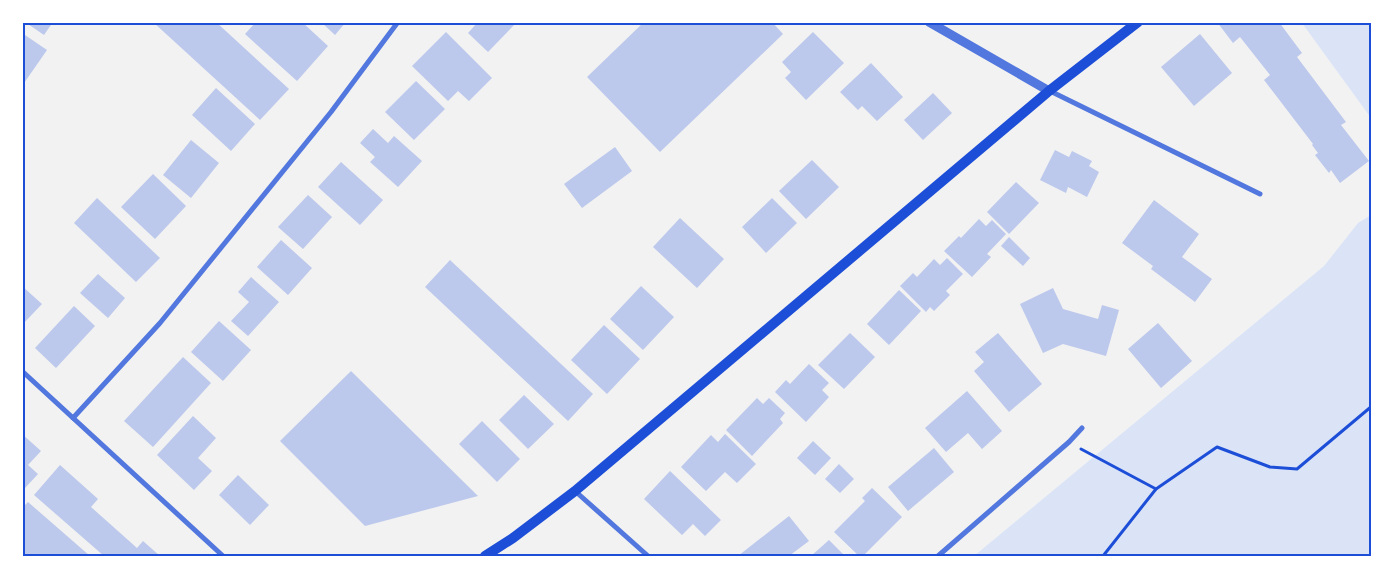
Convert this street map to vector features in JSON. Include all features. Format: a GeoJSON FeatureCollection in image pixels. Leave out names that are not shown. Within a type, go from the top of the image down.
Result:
{"type":"FeatureCollection","features":[{"type":"Feature","properties":{"kind":"main road"},"geometry":{"type":"LineString","coordinates":[[485,556],[513,538],[575,491],[1049,91],[1138,22]]}},
{"type":"Feature","properties":{"kind":"street"},"geometry":{"type":"LineString","coordinates":[[74,418],[160,324],[331,112],[398,22]]}},
{"type":"Feature","properties":{"kind":"street"},"geometry":{"type":"LineString","coordinates":[[929,22],[1049,91],[1260,194]]}},
{"type":"Feature","properties":{"kind":"street"},"geometry":{"type":"LineString","coordinates":[[22,370],[223,556]]}},
{"type":"Feature","properties":{"kind":"street"},"geometry":{"type":"LineString","coordinates":[[938,556],[1069,442],[1082,428]]}},
{"type":"Feature","properties":{"kind":"street"},"geometry":{"type":"LineString","coordinates":[[575,491],[648,556]]}},
{"type":"Feature","properties":{"kind":"path"},"geometry":{"type":"LineString","coordinates":[[1103,556],[1156,489],[1217,447],[1270,467],[1297,469],[1372,406]]}},
{"type":"Feature","properties":{"kind":"path"},"geometry":{"type":"LineString","coordinates":[[1095,456],[1156,489]]}},
{"type":"Feature","properties":{"kind":"shaded area"},"geometry":{"type":"Polygon","coordinates":[[[1302,23],[1371,23],[1371,118],[1302,23]]]}},
{"type":"Feature","properties":{"kind":"shaded area"},"geometry":{"type":"Polygon","coordinates":[[[1371,215],[1371,556],[974,556],[1324,266],[1358,223],[1371,215]]]}},
{"type":"Feature","properties":{"kind":"building"},"geometry":{"type":"Polygon","coordinates":[[[25,22],[53,22],[44,35],[25,22]]]}},
{"type":"Feature","properties":{"kind":"building"},"geometry":{"type":"Polygon","coordinates":[[[153,22],[216,22],[289,89],[260,120],[153,22]]]}},
{"type":"Feature","properties":{"kind":"building"},"geometry":{"type":"Polygon","coordinates":[[[256,22],[302,22],[328,46],[297,81],[245,34],[256,22]]]}},
{"type":"Feature","properties":{"kind":"building"},"geometry":{"type":"Polygon","coordinates":[[[321,22],[346,22],[335,35],[321,22]]]}},
{"type":"Feature","properties":{"kind":"building"},"geometry":{"type":"Polygon","coordinates":[[[478,22],[517,22],[488,52],[468,33],[478,22]]]}},
{"type":"Feature","properties":{"kind":"building"},"geometry":{"type":"Polygon","coordinates":[[[644,22],[772,22],[783,34],[660,152],[587,77],[644,22]]]}},
{"type":"Feature","properties":{"kind":"building"},"geometry":{"type":"Polygon","coordinates":[[[1217,22],[1279,22],[1302,53],[1297,57],[1346,122],[1341,125],[1369,161],[1340,183],[1331,170],[1329,173],[1315,155],[1318,153],[1313,144],[1264,80],[1270,75],[1240,37],[1233,43],[1217,22]]]}},
{"type":"Feature","properties":{"kind":"building"},"geometry":{"type":"Polygon","coordinates":[[[446,32],[492,78],[469,101],[458,91],[448,101],[412,66],[446,32]]]}},
{"type":"Feature","properties":{"kind":"building"},"geometry":{"type":"Polygon","coordinates":[[[813,32],[844,63],[806,100],[785,78],[791,72],[782,62],[813,32]]]}},
{"type":"Feature","properties":{"kind":"building"},"geometry":{"type":"Polygon","coordinates":[[[22,33],[47,50],[22,86],[22,33]]]}},
{"type":"Feature","properties":{"kind":"building"},"geometry":{"type":"Polygon","coordinates":[[[1200,34],[1232,73],[1194,106],[1161,67],[1200,34]]]}},
{"type":"Feature","properties":{"kind":"building"},"geometry":{"type":"Polygon","coordinates":[[[871,63],[903,97],[877,121],[862,106],[858,110],[840,92],[871,63]]]}},
{"type":"Feature","properties":{"kind":"building"},"geometry":{"type":"Polygon","coordinates":[[[416,81],[445,109],[414,140],[385,112],[416,81]]]}},
{"type":"Feature","properties":{"kind":"building"},"geometry":{"type":"Polygon","coordinates":[[[216,88],[255,124],[231,151],[192,115],[216,88]]]}},
{"type":"Feature","properties":{"kind":"building"},"geometry":{"type":"Polygon","coordinates":[[[933,93],[952,113],[923,140],[904,120],[933,93]]]}},
{"type":"Feature","properties":{"kind":"building"},"geometry":{"type":"Polygon","coordinates":[[[373,129],[388,143],[394,136],[422,161],[398,187],[370,162],[375,157],[360,143],[373,129]]]}},
{"type":"Feature","properties":{"kind":"building"},"geometry":{"type":"Polygon","coordinates":[[[191,140],[219,163],[191,198],[163,175],[191,140]]]}},
{"type":"Feature","properties":{"kind":"building"},"geometry":{"type":"Polygon","coordinates":[[[615,147],[632,171],[582,208],[564,184],[615,147]]]}},
{"type":"Feature","properties":{"kind":"building"},"geometry":{"type":"Polygon","coordinates":[[[1055,150],[1069,157],[1072,151],[1092,161],[1089,166],[1099,172],[1087,197],[1068,187],[1066,193],[1040,180],[1055,150]]]}},
{"type":"Feature","properties":{"kind":"building"},"geometry":{"type":"Polygon","coordinates":[[[812,160],[839,187],[806,219],[779,191],[812,160]]]}},
{"type":"Feature","properties":{"kind":"building"},"geometry":{"type":"Polygon","coordinates":[[[341,162],[383,200],[360,225],[318,187],[341,162]]]}},
{"type":"Feature","properties":{"kind":"building"},"geometry":{"type":"Polygon","coordinates":[[[153,174],[186,206],[155,239],[121,207],[153,174]]]}},
{"type":"Feature","properties":{"kind":"building"},"geometry":{"type":"Polygon","coordinates":[[[1016,182],[1039,203],[1009,234],[987,212],[1016,182]]]}},
{"type":"Feature","properties":{"kind":"building"},"geometry":{"type":"Polygon","coordinates":[[[308,195],[332,217],[303,249],[278,227],[308,195]]]}},
{"type":"Feature","properties":{"kind":"building"},"geometry":{"type":"Polygon","coordinates":[[[97,198],[160,258],[136,282],[74,223],[97,198]]]}},
{"type":"Feature","properties":{"kind":"building"},"geometry":{"type":"Polygon","coordinates":[[[772,198],[797,223],[766,253],[742,227],[772,198]]]}},
{"type":"Feature","properties":{"kind":"building"},"geometry":{"type":"Polygon","coordinates":[[[1154,200],[1199,234],[1182,257],[1212,279],[1195,302],[1151,269],[1153,266],[1122,243],[1154,200]]]}},
{"type":"Feature","properties":{"kind":"building"},"geometry":{"type":"Polygon","coordinates":[[[680,218],[724,259],[697,288],[653,247],[680,218]]]}},
{"type":"Feature","properties":{"kind":"building"},"geometry":{"type":"Polygon","coordinates":[[[979,219],[986,226],[992,220],[1006,234],[987,254],[991,257],[972,277],[944,251],[959,236],[961,238],[979,219]]]}},
{"type":"Feature","properties":{"kind":"building"},"geometry":{"type":"Polygon","coordinates":[[[1009,237],[1030,258],[1023,266],[1001,246],[1009,237]]]}},
{"type":"Feature","properties":{"kind":"building"},"geometry":{"type":"Polygon","coordinates":[[[281,240],[312,268],[288,295],[257,267],[281,240]]]}},
{"type":"Feature","properties":{"kind":"building"},"geometry":{"type":"Polygon","coordinates":[[[947,258],[963,274],[946,291],[950,295],[934,311],[930,307],[926,312],[900,286],[913,273],[917,277],[934,259],[940,265],[947,258]]]}},
{"type":"Feature","properties":{"kind":"building"},"geometry":{"type":"Polygon","coordinates":[[[450,260],[593,394],[568,421],[425,287],[450,260]]]}},
{"type":"Feature","properties":{"kind":"building"},"geometry":{"type":"Polygon","coordinates":[[[98,274],[125,298],[108,318],[80,293],[98,274]]]}},
{"type":"Feature","properties":{"kind":"building"},"geometry":{"type":"Polygon","coordinates":[[[251,277],[279,302],[248,336],[231,321],[249,302],[238,292],[251,277]]]}},
{"type":"Feature","properties":{"kind":"building"},"geometry":{"type":"Polygon","coordinates":[[[22,286],[42,304],[22,325],[22,286]]]}},
{"type":"Feature","properties":{"kind":"building"},"geometry":{"type":"Polygon","coordinates":[[[641,286],[674,317],[643,350],[610,319],[641,286]]]}},
{"type":"Feature","properties":{"kind":"building"},"geometry":{"type":"Polygon","coordinates":[[[1053,288],[1063,309],[1098,319],[1102,305],[1119,310],[1106,356],[1063,344],[1043,353],[1020,304],[1053,288]]]}},
{"type":"Feature","properties":{"kind":"building"},"geometry":{"type":"Polygon","coordinates":[[[899,290],[921,311],[889,345],[867,324],[899,290]]]}},
{"type":"Feature","properties":{"kind":"building"},"geometry":{"type":"Polygon","coordinates":[[[74,306],[95,326],[56,368],[35,348],[74,306]]]}},
{"type":"Feature","properties":{"kind":"building"},"geometry":{"type":"Polygon","coordinates":[[[219,321],[251,350],[223,381],[191,352],[219,321]]]}},
{"type":"Feature","properties":{"kind":"building"},"geometry":{"type":"Polygon","coordinates":[[[1158,323],[1192,361],[1161,388],[1128,349],[1158,323]]]}},
{"type":"Feature","properties":{"kind":"building"},"geometry":{"type":"Polygon","coordinates":[[[604,325],[640,359],[607,394],[571,360],[604,325]]]}},
{"type":"Feature","properties":{"kind":"building"},"geometry":{"type":"Polygon","coordinates":[[[850,333],[875,357],[844,389],[818,365],[850,333]]]}},
{"type":"Feature","properties":{"kind":"building"},"geometry":{"type":"Polygon","coordinates":[[[998,333],[1042,384],[1009,412],[974,371],[984,362],[975,352],[998,333]]]}},
{"type":"Feature","properties":{"kind":"building"},"geometry":{"type":"Polygon","coordinates":[[[183,357],[211,383],[153,447],[124,421],[183,357]]]}},
{"type":"Feature","properties":{"kind":"building"},"geometry":{"type":"Polygon","coordinates":[[[809,364],[829,383],[822,390],[829,397],[806,422],[775,392],[786,380],[790,384],[809,364]]]}},
{"type":"Feature","properties":{"kind":"building"},"geometry":{"type":"Polygon","coordinates":[[[351,371],[478,496],[365,526],[280,441],[351,371]]]}},
{"type":"Feature","properties":{"kind":"building"},"geometry":{"type":"Polygon","coordinates":[[[967,391],[1002,431],[982,449],[968,433],[946,452],[925,428],[967,391]]]}},
{"type":"Feature","properties":{"kind":"building"},"geometry":{"type":"Polygon","coordinates":[[[524,395],[554,424],[528,449],[499,420],[524,395]]]}},
{"type":"Feature","properties":{"kind":"building"},"geometry":{"type":"Polygon","coordinates":[[[757,398],[763,404],[769,398],[785,413],[780,419],[783,423],[752,456],[726,430],[757,398]]]}},
{"type":"Feature","properties":{"kind":"building"},"geometry":{"type":"Polygon","coordinates":[[[193,416],[216,438],[198,458],[212,471],[194,490],[157,455],[193,416]]]}},
{"type":"Feature","properties":{"kind":"building"},"geometry":{"type":"Polygon","coordinates":[[[482,421],[520,459],[497,482],[459,444],[482,421]]]}},
{"type":"Feature","properties":{"kind":"building"},"geometry":{"type":"Polygon","coordinates":[[[22,434],[41,451],[28,465],[38,474],[25,488],[22,485],[22,434]]]}},
{"type":"Feature","properties":{"kind":"building"},"geometry":{"type":"Polygon","coordinates":[[[725,434],[756,464],[737,483],[725,472],[706,491],[681,467],[711,435],[718,442],[725,434]]]}},
{"type":"Feature","properties":{"kind":"building"},"geometry":{"type":"Polygon","coordinates":[[[813,441],[831,458],[815,475],[797,458],[813,441]]]}},
{"type":"Feature","properties":{"kind":"building"},"geometry":{"type":"Polygon","coordinates":[[[934,448],[954,472],[908,511],[888,487],[934,448]]]}},
{"type":"Feature","properties":{"kind":"building"},"geometry":{"type":"Polygon","coordinates":[[[839,464],[854,479],[840,493],[825,479],[839,464]]]}},
{"type":"Feature","properties":{"kind":"building"},"geometry":{"type":"Polygon","coordinates":[[[60,465],[98,499],[91,507],[137,548],[143,541],[160,556],[104,556],[34,495],[60,465]]]}},
{"type":"Feature","properties":{"kind":"building"},"geometry":{"type":"Polygon","coordinates":[[[670,471],[721,520],[705,536],[693,524],[682,535],[644,499],[670,471]]]}},
{"type":"Feature","properties":{"kind":"building"},"geometry":{"type":"Polygon","coordinates":[[[238,475],[269,505],[250,525],[219,495],[238,475]]]}},
{"type":"Feature","properties":{"kind":"building"},"geometry":{"type":"Polygon","coordinates":[[[872,488],[902,517],[863,556],[859,556],[834,532],[865,501],[862,498],[872,488]]]}},
{"type":"Feature","properties":{"kind":"building"},"geometry":{"type":"Polygon","coordinates":[[[28,502],[90,556],[25,556],[22,554],[22,508],[28,502]]]}},
{"type":"Feature","properties":{"kind":"building"},"geometry":{"type":"Polygon","coordinates":[[[789,516],[809,541],[789,556],[738,556],[789,516]]]}},
{"type":"Feature","properties":{"kind":"building"},"geometry":{"type":"Polygon","coordinates":[[[829,540],[845,556],[811,556],[829,540]]]}}]}
